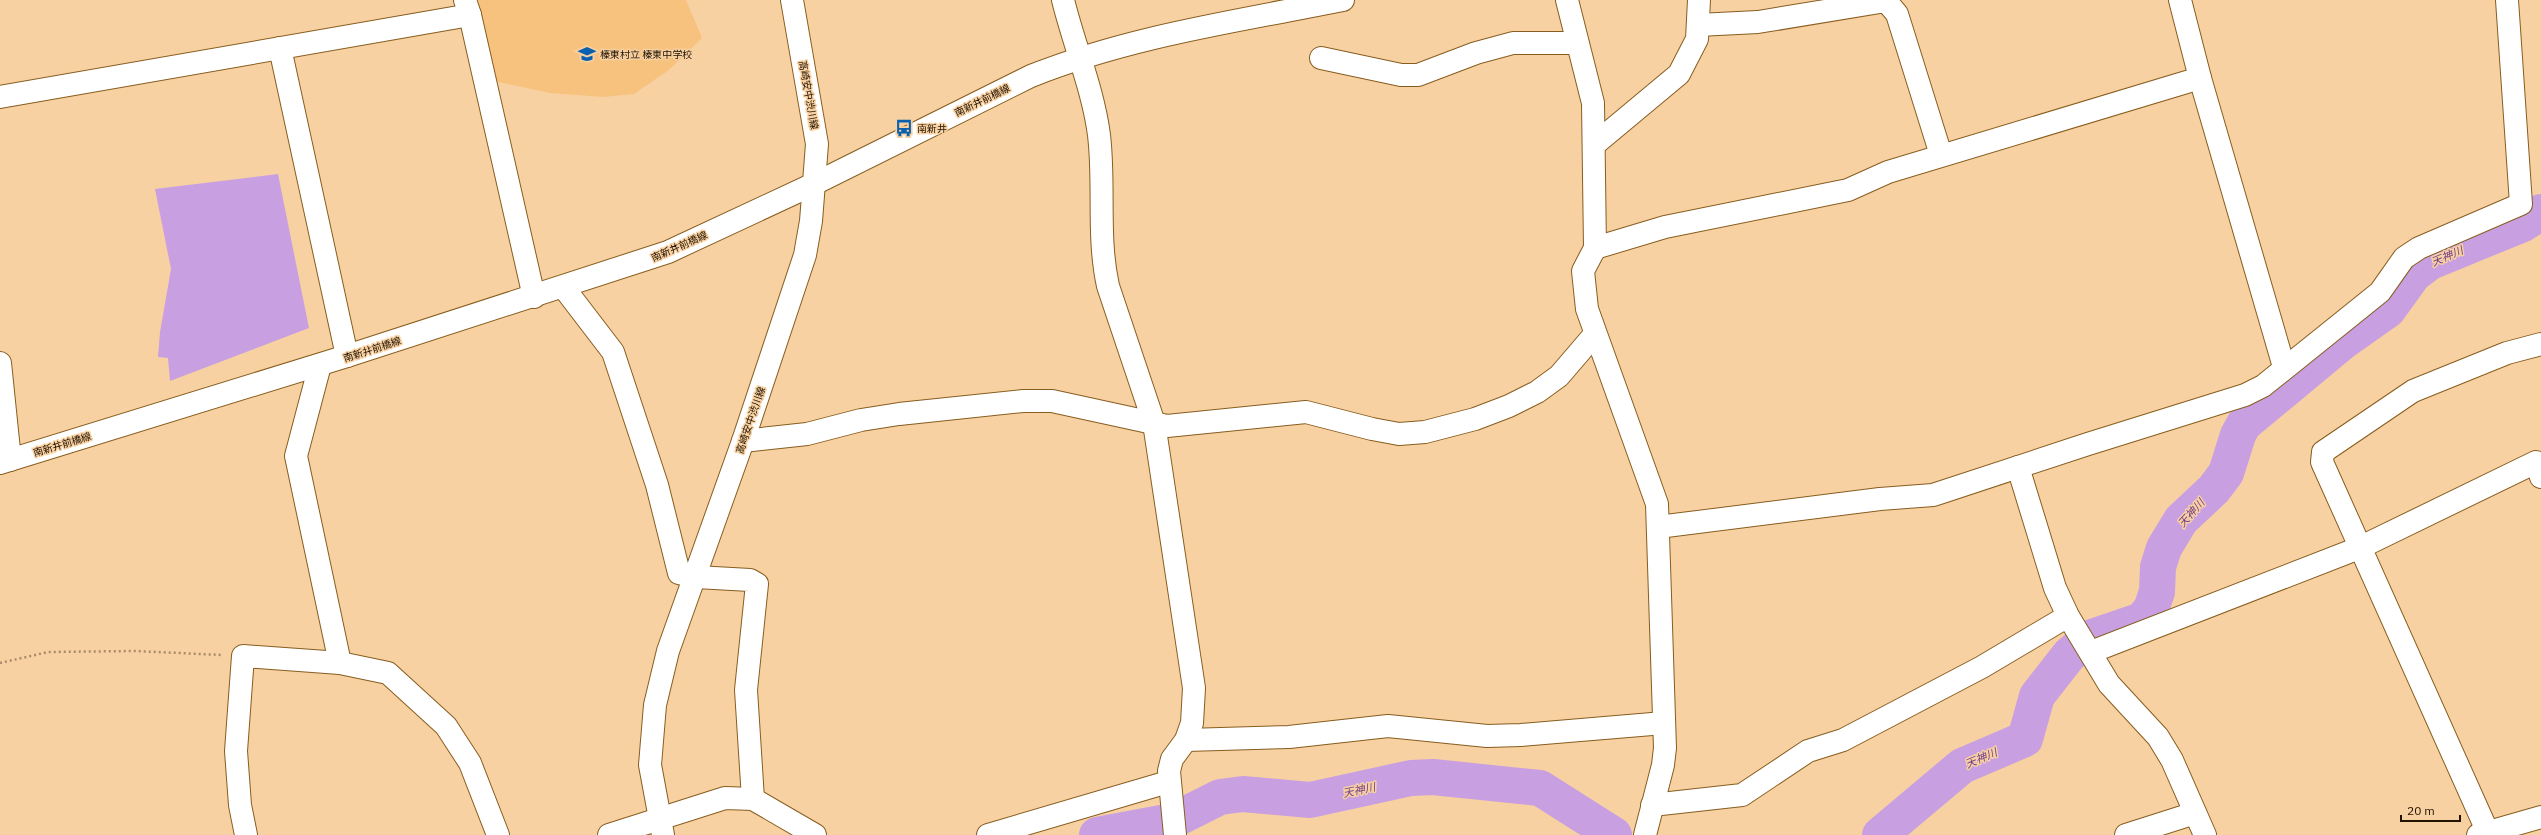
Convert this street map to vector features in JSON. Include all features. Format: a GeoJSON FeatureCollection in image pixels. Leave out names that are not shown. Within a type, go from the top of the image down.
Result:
{"type":"FeatureCollection","features":[{"type":"Feature","properties":{"kind":"street","name":"高崎安中渋川線"},"geometry":{"type":"LineString","coordinates":[[661,826],[650,765],[655,706],[668,651],[696,577],[805,255],[816,183],[817,144],[792,0]]}},
{"type":"Feature","properties":{"kind":"street"},"geometry":{"type":"LineString","coordinates":[[1063,0],[1081,58],[1099,134],[1103,263],[1108,286],[1154,423],[1194,688],[1192,723],[1186,740],[1172,759],[1168,782],[1175,835]]}},
{"type":"Feature","properties":{"kind":"street","name":"南新井前橋線"},"geometry":{"type":"LineString","coordinates":[[5,462],[564,288],[668,252],[816,183],[1031,76],[1111,47],[1343,0]]}},
{"type":"Feature","properties":{"kind":"street"},"geometry":{"type":"LineString","coordinates":[[1566,0],[1576,43],[1594,103],[1595,248],[1583,271],[1587,309],[1657,504],[1664,723],[1663,765],[1645,835]]}},
{"type":"Feature","properties":{"kind":"street"},"geometry":{"type":"LineString","coordinates":[[1595,144],[1679,74],[1697,39],[1698,0]]}},
{"type":"Feature","properties":{"kind":"street"},"geometry":{"type":"LineString","coordinates":[[2180,0],[2200,78],[2284,367]]}},
{"type":"Feature","properties":{"kind":"street"},"geometry":{"type":"LineString","coordinates":[[1658,527],[1880,499],[1933,495],[2245,395],[2263,386],[2284,367],[2380,292],[2404,258],[2419,248],[2521,204],[2506,0]]}},
{"type":"Feature","properties":{"kind":"street"},"geometry":{"type":"LineString","coordinates":[[1698,25],[1758,22],[1886,1],[1897,14],[1941,155]]}},
{"type":"Feature","properties":{"kind":"street"},"geometry":{"type":"LineString","coordinates":[[0,97],[280,48],[467,7],[534,297]]}},
{"type":"Feature","properties":{"kind":"street"},"geometry":{"type":"LineString","coordinates":[[1320,58],[1401,75],[1418,75],[1476,53],[1513,43],[1576,43]]}},
{"type":"Feature","properties":{"kind":"street"},"geometry":{"type":"LineString","coordinates":[[280,48],[347,356]]}},
{"type":"Feature","properties":{"kind":"street"},"geometry":{"type":"LineString","coordinates":[[1595,248],[1665,227],[1848,190],[1888,172],[1941,155],[2200,78]]}},
{"type":"Feature","properties":{"kind":"street"},"geometry":{"type":"LineString","coordinates":[[564,288],[614,352],[657,485],[679,573],[696,577],[750,580],[757,584],[746,690],[753,799]]}},
{"type":"Feature","properties":{"kind":"street"},"geometry":{"type":"LineString","coordinates":[[743,441],[807,434],[869,418],[1023,401],[1052,401],[1080,405],[1167,426],[1306,412],[1399,434],[1425,432],[1475,419],[1509,406],[1537,392],[1558,376],[1595,334]]}},
{"type":"Feature","properties":{"kind":"street"},"geometry":{"type":"LineString","coordinates":[[2541,344],[2507,353],[2413,391],[2323,452],[2322,462],[2485,834],[2541,817]]}},
{"type":"Feature","properties":{"kind":"street"},"geometry":{"type":"LineString","coordinates":[[0,363],[5,462]]}},
{"type":"Feature","properties":{"kind":"street"},"geometry":{"type":"LineString","coordinates":[[320,365],[296,456],[340,663]]}},
{"type":"Feature","properties":{"kind":"street"},"geometry":{"type":"LineString","coordinates":[[2091,652],[2359,548],[2539,466]]}},
{"type":"Feature","properties":{"kind":"street"},"geometry":{"type":"LineString","coordinates":[[2018,467],[2055,588],[2068,616],[2109,684],[2158,737],[2172,760],[2205,835]]}},
{"type":"Feature","properties":{"kind":"street"},"geometry":{"type":"LineString","coordinates":[[1652,805],[1742,795],[1808,751],[1843,740],[1982,667],[2068,616]]}},
{"type":"Feature","properties":{"kind":"street"},"geometry":{"type":"LineString","coordinates":[[246,835],[240,805],[236,751],[243,656],[340,663],[388,673],[446,726],[470,764],[498,835]]}},
{"type":"Feature","properties":{"kind":"street"},"geometry":{"type":"LineString","coordinates":[[1186,740],[1289,737],[1388,726],[1487,736],[1521,735],[1664,723]]}},
{"type":"Feature","properties":{"kind":"street"},"geometry":{"type":"LineString","coordinates":[[988,835],[1168,782]]}},
{"type":"Feature","properties":{"kind":"street"},"geometry":{"type":"LineString","coordinates":[[609,835],[661,826],[725,798],[753,799],[815,835]]}},
{"type":"Feature","properties":{"kind":"street"},"geometry":{"type":"LineString","coordinates":[[2126,835],[2195,813]]}},
{"type":"Feature","properties":{"kind":"path"},"geometry":{"type":"LineString","coordinates":[[0,663],[48,652],[135,651],[243,656]]}},
{"type":"Feature","properties":{"kind":"shaded area","name":"榛東村立 榛東中学校"},"geometry":{"type":"Polygon","coordinates":[[[478,0],[686,0],[702,38],[669,70],[634,94],[603,97],[550,93],[494,81],[478,0]]]}},
{"type":"Feature","properties":{"kind":"shaded area"},"geometry":{"type":"Polygon","coordinates":[[[278,174],[309,328],[170,381],[168,358],[158,357],[160,332],[171,269],[155,189],[278,174]]]}},
{"type":"Feature","properties":{"kind":"waterway","name":"天神川"},"geometry":{"type":"LineString","coordinates":[[1880,835],[1962,766],[2025,739],[2037,696],[2069,655],[2089,638],[2142,620],[2151,609],[2157,592],[2158,567],[2164,548],[2181,520],[2214,489],[2226,473],[2238,435],[2244,424],[2344,341],[2388,310],[2414,274],[2430,262],[2523,224],[2541,212]]}},
{"type":"Feature","properties":{"kind":"waterway","name":"天神川"},"geometry":{"type":"LineString","coordinates":[[1097,835],[1172,821],[1220,797],[1243,794],[1310,800],[1411,778],[1433,777],[1540,788],[1614,835]]}},
{"type":"Feature","properties":{"kind":"place","name":"榛東村立 榛東中学校"},"geometry":{"type":"Point","coordinates":[587,54]}},
{"type":"Feature","properties":{"kind":"place","name":"南新井"},"geometry":{"type":"Point","coordinates":[904,128]}}]}
